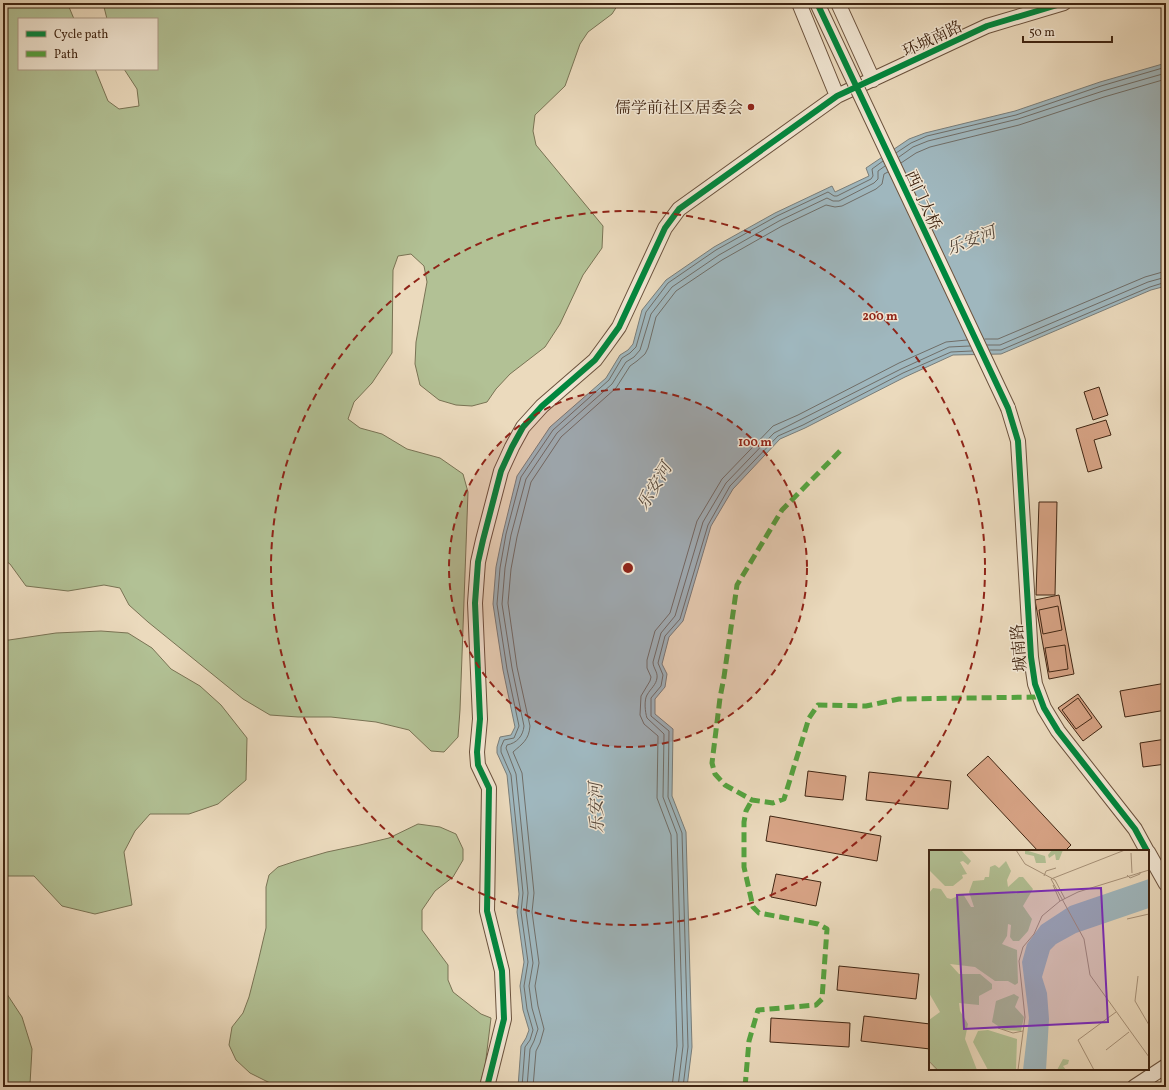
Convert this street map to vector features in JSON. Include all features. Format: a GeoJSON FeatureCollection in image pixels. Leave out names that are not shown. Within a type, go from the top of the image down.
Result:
{"type":"FeatureCollection","features":[{"type":"Feature","properties":{"kind":"street"},"geometry":{"type":"LineString","coordinates":[[799,3],[837,96]]}},
{"type":"Feature","properties":{"kind":"street","name":"西门大桥"},"geometry":{"type":"LineString","coordinates":[[817,3],[1008,408]]}},
{"type":"Feature","properties":{"kind":"street"},"geometry":{"type":"LineString","coordinates":[[838,3],[873,80]]}},
{"type":"Feature","properties":{"kind":"street","name":"环城南路"},"geometry":{"type":"LineString","coordinates":[[487,1087],[504,1019],[502,971],[487,911],[488,788],[478,765],[477,752],[480,719],[475,603],[478,562],[501,471],[512,446],[523,426],[542,406],[595,360],[619,328],[666,228],[679,209],[837,96],[987,26],[1064,3]]}},
{"type":"Feature","properties":{"kind":"street","name":"城南路"},"geometry":{"type":"LineString","coordinates":[[1008,408],[1018,441],[1031,656],[1035,684],[1044,708],[1058,731],[1135,829],[1147,850]]}},
{"type":"Feature","properties":{"kind":"street","name":"城南路"},"geometry":{"type":"LineString","coordinates":[[1149,854],[1166,884]]}},
{"type":"Feature","properties":{"kind":"street"},"geometry":{"type":"LineString","coordinates":[[1134,1087],[1166,1066]]}},
{"type":"Feature","properties":{"kind":"green space"},"geometry":{"type":"Polygon","coordinates":[[[3,3],[65,3],[69,7],[74,18],[18,18],[18,70],[95,70],[108,101],[119,109],[139,106],[137,89],[125,70],[158,70],[158,18],[107,18],[103,3],[619,3],[612,14],[588,32],[580,44],[565,86],[535,115],[533,131],[536,145],[603,226],[602,248],[583,275],[560,324],[545,347],[510,374],[496,389],[487,402],[472,406],[456,405],[439,400],[420,385],[415,364],[416,342],[427,282],[424,266],[411,254],[398,256],[393,270],[392,353],[372,383],[354,402],[348,419],[360,428],[382,434],[407,449],[440,458],[463,474],[468,492],[460,710],[458,737],[444,752],[431,751],[409,730],[376,722],[331,717],[270,715],[243,699],[148,622],[129,605],[120,588],[104,585],[68,591],[26,586],[10,564],[3,559],[3,3]]]}},
{"type":"Feature","properties":{"kind":"green space"},"geometry":{"type":"Polygon","coordinates":[[[101,631],[128,633],[152,648],[171,669],[200,686],[221,705],[247,738],[246,780],[218,804],[189,814],[150,814],[135,831],[124,852],[132,905],[95,914],[62,906],[34,876],[3,876],[3,640],[56,633],[101,631]]]}},
{"type":"Feature","properties":{"kind":"green space"},"geometry":{"type":"Polygon","coordinates":[[[418,824],[440,827],[456,834],[463,849],[463,860],[453,877],[435,891],[422,910],[422,930],[448,965],[448,980],[453,992],[481,1014],[491,1018],[485,1067],[479,1087],[278,1087],[250,1073],[236,1060],[229,1045],[232,1027],[243,1013],[249,997],[266,928],[266,887],[269,875],[278,867],[327,852],[389,838],[418,824]]]}},
{"type":"Feature","properties":{"kind":"green space"},"geometry":{"type":"Polygon","coordinates":[[[3,988],[22,1017],[32,1049],[30,1084],[27,1087],[3,1087],[3,988]]]}},
{"type":"Feature","properties":{"kind":"water","name":"乐安河"},"geometry":{"type":"Polygon","coordinates":[[[1166,63],[1166,286],[1151,290],[1001,354],[953,355],[780,439],[733,489],[711,526],[683,621],[669,637],[662,664],[667,674],[665,687],[655,699],[655,714],[673,729],[672,796],[686,832],[692,1047],[687,1087],[518,1087],[521,1046],[529,1030],[523,1010],[520,986],[524,962],[517,912],[519,894],[507,775],[497,753],[500,737],[511,735],[515,727],[503,670],[493,604],[496,567],[517,476],[550,427],[606,378],[620,355],[628,350],[633,344],[642,310],[666,280],[714,247],[775,213],[832,186],[835,192],[869,176],[866,168],[909,139],[925,133],[1015,111],[1100,82],[1166,63]]]}},
{"type":"Feature","properties":{"kind":"building"},"geometry":{"type":"Polygon","coordinates":[[[1099,387],[1108,415],[1093,420],[1084,392],[1099,387]]]}},
{"type":"Feature","properties":{"kind":"building"},"geometry":{"type":"Polygon","coordinates":[[[1106,420],[1111,435],[1094,440],[1102,468],[1088,472],[1076,429],[1106,420]]]}},
{"type":"Feature","properties":{"kind":"building"},"geometry":{"type":"Polygon","coordinates":[[[1039,502],[1057,502],[1055,595],[1036,595],[1039,502]]]}},
{"type":"Feature","properties":{"kind":"building"},"geometry":{"type":"Polygon","coordinates":[[[1059,595],[1074,674],[1049,679],[1035,600],[1059,595]]]}},
{"type":"Feature","properties":{"kind":"building"},"geometry":{"type":"Polygon","coordinates":[[[1058,606],[1062,630],[1043,634],[1039,610],[1058,606]]]}},
{"type":"Feature","properties":{"kind":"building"},"geometry":{"type":"Polygon","coordinates":[[[1065,645],[1068,669],[1049,672],[1045,648],[1065,645]]]}},
{"type":"Feature","properties":{"kind":"building"},"geometry":{"type":"Polygon","coordinates":[[[1166,683],[1166,710],[1125,717],[1120,691],[1166,683]]]}},
{"type":"Feature","properties":{"kind":"building"},"geometry":{"type":"Polygon","coordinates":[[[1078,694],[1102,727],[1083,741],[1058,708],[1078,694]]]}},
{"type":"Feature","properties":{"kind":"building"},"geometry":{"type":"Polygon","coordinates":[[[1078,698],[1092,718],[1076,729],[1062,710],[1078,698]]]}},
{"type":"Feature","properties":{"kind":"building"},"geometry":{"type":"Polygon","coordinates":[[[1166,739],[1166,764],[1143,767],[1140,743],[1166,739]]]}},
{"type":"Feature","properties":{"kind":"building"},"geometry":{"type":"Polygon","coordinates":[[[988,756],[1071,845],[1066,850],[1037,850],[967,775],[988,756]]]}},
{"type":"Feature","properties":{"kind":"building"},"geometry":{"type":"Polygon","coordinates":[[[808,771],[846,776],[843,800],[805,796],[808,771]]]}},
{"type":"Feature","properties":{"kind":"building"},"geometry":{"type":"Polygon","coordinates":[[[869,772],[951,781],[948,809],[866,800],[869,772]]]}},
{"type":"Feature","properties":{"kind":"building"},"geometry":{"type":"Polygon","coordinates":[[[770,816],[881,836],[877,861],[766,841],[770,816]]]}},
{"type":"Feature","properties":{"kind":"building"},"geometry":{"type":"Polygon","coordinates":[[[776,874],[821,882],[816,906],[771,897],[776,874]]]}},
{"type":"Feature","properties":{"kind":"building"},"geometry":{"type":"Polygon","coordinates":[[[839,966],[919,974],[916,999],[837,990],[839,966]]]}},
{"type":"Feature","properties":{"kind":"building"},"geometry":{"type":"Polygon","coordinates":[[[864,1016],[929,1024],[929,1049],[861,1041],[864,1016]]]}},
{"type":"Feature","properties":{"kind":"building"},"geometry":{"type":"Polygon","coordinates":[[[771,1018],[850,1023],[849,1047],[770,1042],[771,1018]]]}},
{"type":"Feature","properties":{"kind":"marked path"},"geometry":{"type":"LineString","coordinates":[[840,451],[782,510],[737,585],[712,763],[715,774],[725,785],[752,800],[773,803],[784,799],[809,718],[818,705],[866,706],[899,699],[1040,697]]}},
{"type":"Feature","properties":{"kind":"marked path"},"geometry":{"type":"LineString","coordinates":[[745,1087],[749,1041],[758,1010],[816,1005],[822,999],[827,929],[818,924],[759,913],[753,907],[744,867],[744,822],[746,811],[752,800]]}},
{"type":"Feature","properties":{"kind":"cycle path"},"geometry":{"type":"LineString","coordinates":[[817,3],[1008,408],[1018,441],[1031,657],[1035,684],[1044,708],[1058,731],[1135,829],[1146,850]]}},
{"type":"Feature","properties":{"kind":"cycle path"},"geometry":{"type":"LineString","coordinates":[[487,1087],[504,1019],[502,971],[487,911],[489,788],[478,765],[477,752],[480,719],[475,603],[478,562],[483,540],[501,471],[512,447],[523,427],[542,406],[595,360],[619,327],[665,228],[679,209],[837,96],[987,26],[1064,3]]}},
{"type":"Feature","properties":{"kind":"place","name":"儒学前社区居委会"},"geometry":{"type":"Point","coordinates":[751,107]}}]}
